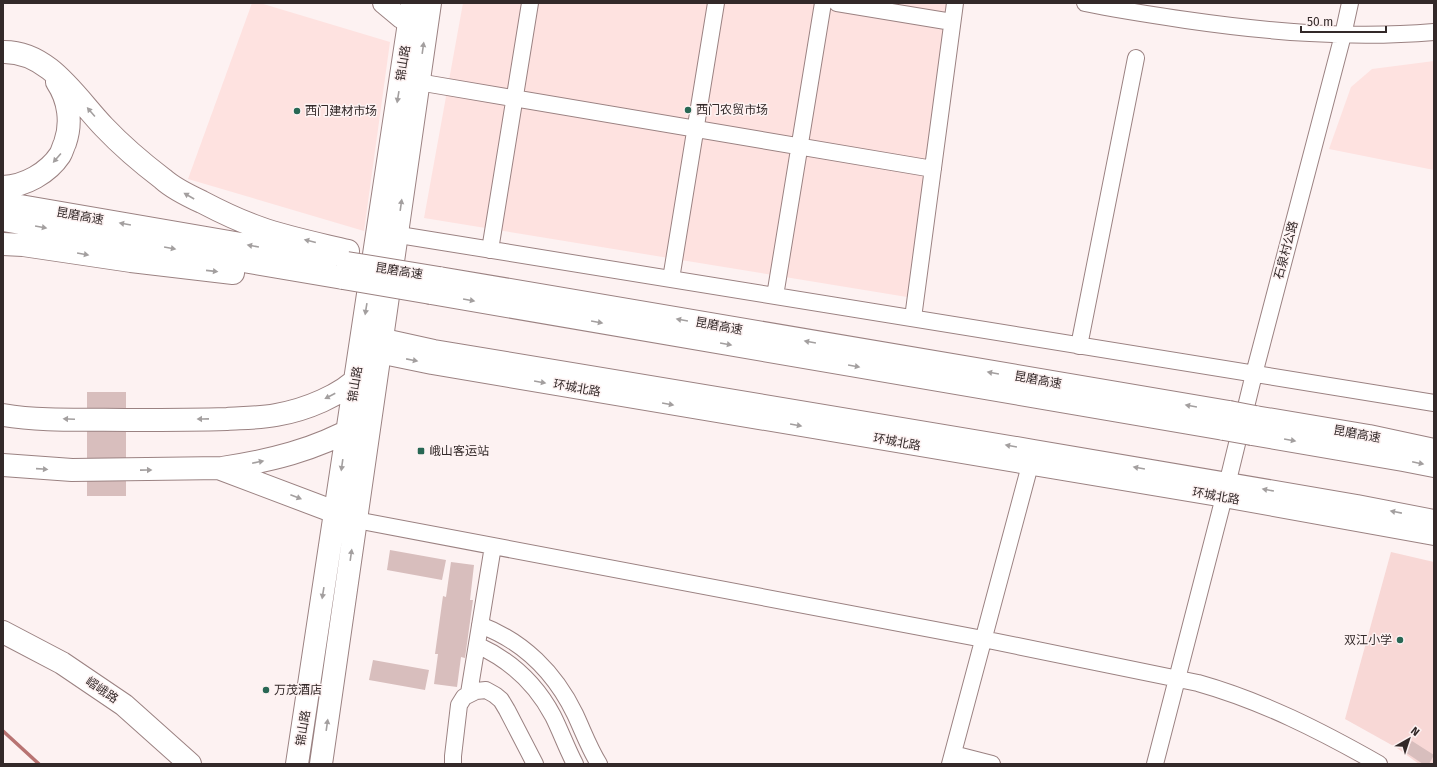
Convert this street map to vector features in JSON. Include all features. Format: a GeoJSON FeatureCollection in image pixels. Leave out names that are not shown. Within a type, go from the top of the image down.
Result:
{"type":"FeatureCollection","features":[{"type":"Feature","properties":{"kind":"highway","name":"锦山路"},"geometry":{"type":"LineString","coordinates":[[321,764],[371,417],[371,344],[416,17],[430,3]]}},
{"type":"Feature","properties":{"kind":"highway","name":"锦山路"},"geometry":{"type":"LineString","coordinates":[[387,233],[418,82],[416,17]]}},
{"type":"Feature","properties":{"kind":"highway"},"geometry":{"type":"LineString","coordinates":[[3,52],[11,52],[34,59],[50,70],[68,86],[103,127],[164,181],[226,215],[346,264]]}},
{"type":"Feature","properties":{"kind":"highway"},"geometry":{"type":"LineString","coordinates":[[3,187],[26,182],[44,172],[61,154],[68,133],[69,113],[63,91],[50,70]]}},
{"type":"Feature","properties":{"kind":"highway","name":"昆磨高速"},"geometry":{"type":"LineString","coordinates":[[3,203],[1226,421],[1369,436],[1434,450]]}},
{"type":"Feature","properties":{"kind":"highway","name":"昆磨高速"},"geometry":{"type":"LineString","coordinates":[[3,220],[346,264]]}},
{"type":"Feature","properties":{"kind":"highway"},"geometry":{"type":"LineString","coordinates":[[3,244],[23,244],[131,262],[308,281],[346,264]]}},
{"type":"Feature","properties":{"kind":"highway","name":"昆磨高速"},"geometry":{"type":"LineString","coordinates":[[436,281],[521,293],[1226,421]]}},
{"type":"Feature","properties":{"kind":"highway","name":"锦山路"},"geometry":{"type":"LineString","coordinates":[[297,764],[355,381],[371,344]]}},
{"type":"Feature","properties":{"kind":"highway"},"geometry":{"type":"LineString","coordinates":[[3,414],[34,418],[108,420],[261,417],[277,415],[324,400],[355,381]]}},
{"type":"Feature","properties":{"kind":"highway"},"geometry":{"type":"LineString","coordinates":[[3,465],[48,469],[107,470],[220,468],[244,465],[290,454],[311,447],[347,431],[371,417]]}},
{"type":"Feature","properties":{"kind":"highway","name":"昆磨高速"},"geometry":{"type":"LineString","coordinates":[[1253,425],[1434,466]]}},
{"type":"Feature","properties":{"kind":"highway"},"geometry":{"type":"LineString","coordinates":[[220,468],[356,520]]}},
{"type":"Feature","properties":{"kind":"highway","name":"嶍峨路"},"geometry":{"type":"LineString","coordinates":[[3,632],[62,663],[124,706],[190,764]]}},
{"type":"Feature","properties":{"kind":"main road"},"geometry":{"type":"LineString","coordinates":[[383,3],[400,18],[416,17]]}},
{"type":"Feature","properties":{"kind":"main road","name":"环城北路"},"geometry":{"type":"LineString","coordinates":[[371,344],[440,365],[1032,457],[1225,490],[1434,520]]}},
{"type":"Feature","properties":{"kind":"main road","name":"环城北路"},"geometry":{"type":"LineString","coordinates":[[1225,490],[1434,535]]}},
{"type":"Feature","properties":{"kind":"street"},"geometry":{"type":"LineString","coordinates":[[490,250],[530,3]]}},
{"type":"Feature","properties":{"kind":"street"},"geometry":{"type":"LineString","coordinates":[[671,279],[716,3]]}},
{"type":"Feature","properties":{"kind":"street"},"geometry":{"type":"LineString","coordinates":[[775,296],[823,3]]}},
{"type":"Feature","properties":{"kind":"street"},"geometry":{"type":"LineString","coordinates":[[837,3],[952,22]]}},
{"type":"Feature","properties":{"kind":"street"},"geometry":{"type":"LineString","coordinates":[[913,318],[955,3]]}},
{"type":"Feature","properties":{"kind":"street"},"geometry":{"type":"LineString","coordinates":[[1085,3],[1151,15],[1269,30],[1343,35],[1385,35],[1434,32]]}},
{"type":"Feature","properties":{"kind":"street","name":"石泉村公路"},"geometry":{"type":"LineString","coordinates":[[1155,764],[1350,3]]}},
{"type":"Feature","properties":{"kind":"street"},"geometry":{"type":"LineString","coordinates":[[1079,346],[1136,58]]}},
{"type":"Feature","properties":{"kind":"street"},"geometry":{"type":"LineString","coordinates":[[418,82],[933,169]]}},
{"type":"Feature","properties":{"kind":"street"},"geometry":{"type":"LineString","coordinates":[[387,233],[1434,403]]}},
{"type":"Feature","properties":{"kind":"street"},"geometry":{"type":"LineString","coordinates":[[992,764],[952,759],[1032,457]]}},
{"type":"Feature","properties":{"kind":"street"},"geometry":{"type":"LineString","coordinates":[[356,520],[1177,678],[1220,689],[1266,706],[1320,732],[1379,764]]}},
{"type":"Feature","properties":{"kind":"street"},"geometry":{"type":"LineString","coordinates":[[469,693],[493,546]]}},
{"type":"Feature","properties":{"kind":"street"},"geometry":{"type":"LineString","coordinates":[[480,625],[509,639],[525,650],[540,663],[552,677],[565,696],[599,764]]}},
{"type":"Feature","properties":{"kind":"street"},"geometry":{"type":"LineString","coordinates":[[477,646],[505,661],[534,687],[552,715],[575,764]]}},
{"type":"Feature","properties":{"kind":"street"},"geometry":{"type":"LineString","coordinates":[[453,764],[459,705],[461,700],[469,693],[486,690],[501,700],[535,764]]}},
{"type":"Feature","properties":{"kind":"shaded area","name":"西门建材市场"},"geometry":{"type":"Polygon","coordinates":[[[252,3],[260,3],[390,42],[364,231],[188,179],[252,3]]]}},
{"type":"Feature","properties":{"kind":"shaded area","name":"西门农贸市场"},"geometry":{"type":"Polygon","coordinates":[[[463,3],[948,3],[907,297],[424,218],[463,3]]]}},
{"type":"Feature","properties":{"kind":"shaded area"},"geometry":{"type":"Polygon","coordinates":[[[1434,61],[1434,170],[1329,149],[1351,87],[1372,69],[1434,61]]]}},
{"type":"Feature","properties":{"kind":"shaded area","name":"双江小学"},"geometry":{"type":"Polygon","coordinates":[[[1391,552],[1434,562],[1434,764],[1419,764],[1397,748],[1345,719],[1391,552]]]}},
{"type":"Feature","properties":{"kind":"building"},"geometry":{"type":"Polygon","coordinates":[[[87,392],[126,392],[126,496],[87,496],[87,392]]]}},
{"type":"Feature","properties":{"kind":"building"},"geometry":{"type":"Polygon","coordinates":[[[390,550],[446,560],[442,580],[387,570],[390,550]]]}},
{"type":"Feature","properties":{"kind":"building"},"geometry":{"type":"Polygon","coordinates":[[[451,562],[474,565],[470,600],[473,600],[465,658],[461,657],[457,687],[434,684],[438,654],[435,654],[443,596],[446,597],[451,562]]]}},
{"type":"Feature","properties":{"kind":"building"},"geometry":{"type":"Polygon","coordinates":[[[373,660],[429,670],[425,690],[369,680],[373,660]]]}},
{"type":"Feature","properties":{"kind":"building"},"geometry":{"type":"Polygon","coordinates":[[[1412,741],[1434,755],[1429,764],[1423,764],[1405,752],[1412,741]]]}},
{"type":"Feature","properties":{"kind":"waterway"},"geometry":{"type":"LineString","coordinates":[[3,731],[39,764]]}},
{"type":"Feature","properties":{"kind":"place","name":"西门农贸市场"},"geometry":{"type":"Point","coordinates":[688,110]}},
{"type":"Feature","properties":{"kind":"place","name":"西门建材市场"},"geometry":{"type":"Point","coordinates":[297,111]}},
{"type":"Feature","properties":{"kind":"place","name":"峨山客运站"},"geometry":{"type":"Point","coordinates":[421,451]}},
{"type":"Feature","properties":{"kind":"place","name":"双江小学"},"geometry":{"type":"Point","coordinates":[1400,640]}},
{"type":"Feature","properties":{"kind":"place","name":"万茂酒店"},"geometry":{"type":"Point","coordinates":[266,690]}}]}
